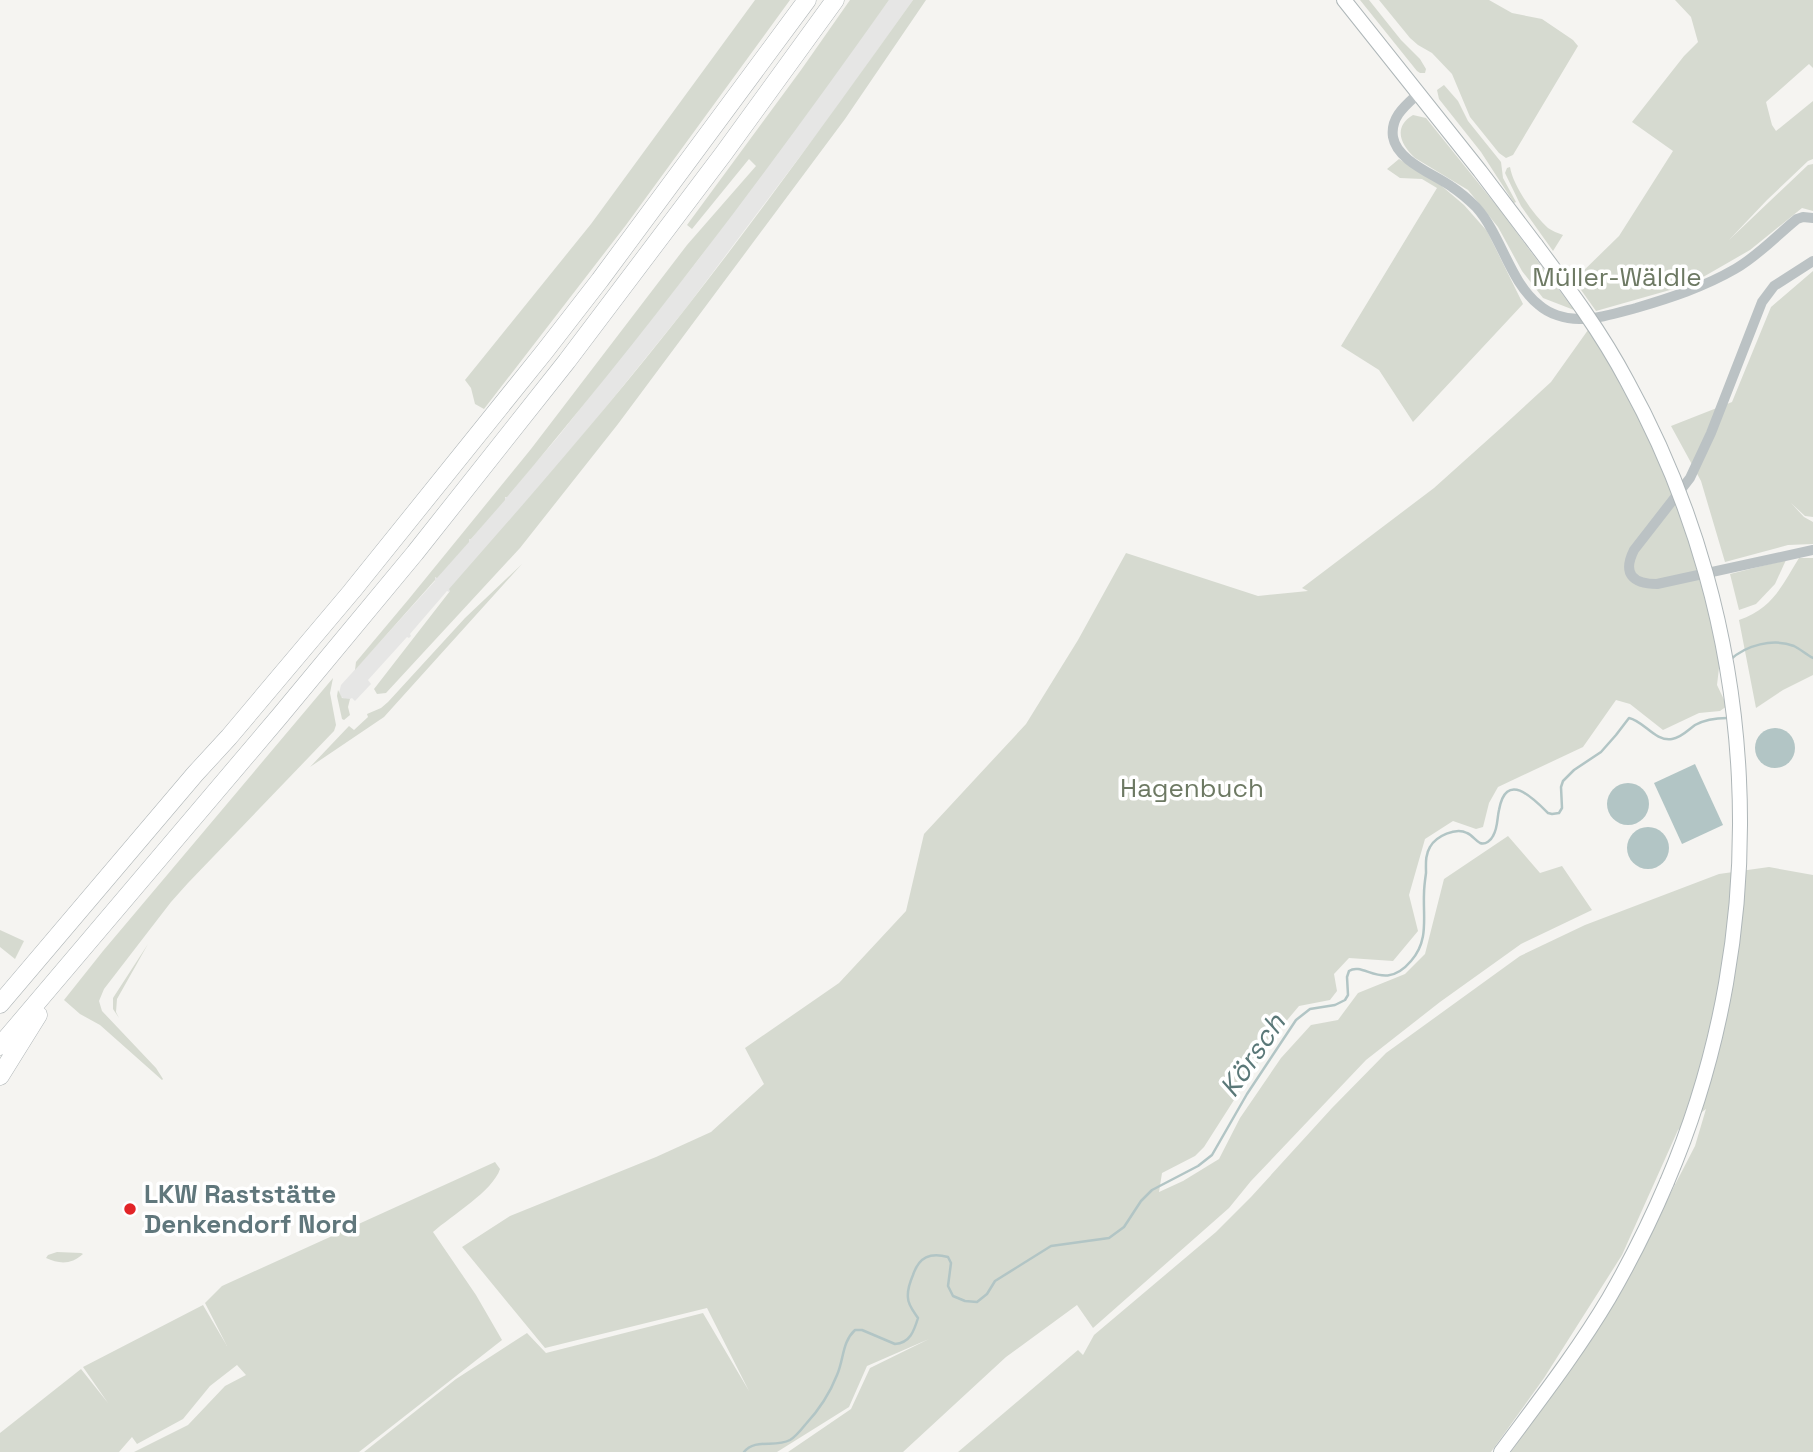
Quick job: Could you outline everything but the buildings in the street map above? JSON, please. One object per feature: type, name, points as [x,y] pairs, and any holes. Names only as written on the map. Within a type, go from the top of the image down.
[{"type":"highway","points":[[791,21],[800,0]]},
{"type":"highway","points":[[0,1004],[229,737],[421,507],[600,280],[807,0]]},
{"type":"highway","points":[[0,1046],[415,553],[583,339],[835,0]]},
{"type":"highway","points":[[0,1076],[85,946]]},
{"type":"main road","points":[[1344,0],[1567,285],[1628,382],[1659,445],[1688,516],[1709,583],[1734,712],[1740,782],[1738,891],[1724,1001],[1703,1086],[1647,1227],[1609,1297],[1571,1356],[1501,1452]]},
{"type":"street","points":[[1419,93],[1402,108],[1395,119],[1393,135],[1399,151],[1452,187],[1477,209],[1495,233],[1527,293],[1546,310],[1556,314],[1577,319],[1602,317],[1660,301],[1734,270],[1755,256],[1797,219],[1813,218]]},
{"type":"street","points":[[1813,261],[1774,286],[1762,302],[1711,433],[1690,478],[1633,550],[1628,568],[1631,576],[1638,581],[1657,584],[1813,550]]},
{"type":"shaded area","points":[[889,0],[913,0],[835,110],[686,308],[515,516],[451,590],[447,591],[411,636],[407,637],[368,680],[371,684],[355,701],[341,697],[341,685],[435,581],[557,438],[698,260]]},
{"type":"shaded area","points":[[1775,728],[1783,729],[1789,734],[1794,740],[1794,756],[1789,762],[1783,767],[1775,768],[1767,767],[1761,762],[1756,756],[1755,748],[1756,740],[1761,734],[1767,729]]},
{"type":"shaded area","points":[[1695,764],[1723,825],[1682,844],[1654,783]]},
{"type":"shaded area","points":[[1628,783],[1643,789],[1649,804],[1643,819],[1628,825],[1613,819],[1607,804],[1613,789]]},
{"type":"shaded area","points":[[1648,827],[1663,833],[1669,848],[1663,863],[1648,869],[1633,863],[1627,848],[1633,833]]},
{"type":"green space","points":[[755,0],[790,0],[626,225],[484,409],[475,404],[471,388],[465,380],[591,224]]},
{"type":"green space","points":[[850,0],[889,0],[751,190],[607,376],[469,542],[437,578],[435,577],[355,670],[356,662],[531,449],[687,245],[756,166],[749,159],[692,229],[687,225]]},
{"type":"green space","points":[[913,0],[926,0],[845,119],[618,424],[520,548],[386,693],[377,694],[374,689],[449,589],[599,415],[715,270]]},
{"type":"green space","points":[[1360,0],[1369,0],[1420,59],[1426,69],[1425,73],[1417,71]]},
{"type":"green space","points":[[1379,0],[1489,0],[1512,13],[1542,19],[1573,40],[1578,46],[1513,155],[1506,158],[1499,153],[1470,117],[1452,74],[1432,53],[1410,38]]},
{"type":"green space","points":[[1675,0],[1813,0],[1813,68],[1809,64],[1766,102],[1776,131],[1813,101],[1813,159],[1767,200],[1729,240],[1808,165],[1813,164],[1813,211],[1802,208],[1750,250],[1691,284],[1596,311],[1574,280],[1619,236],[1673,151],[1632,122],[1698,42],[1691,17]]},
{"type":"green space","points":[[1444,85],[1458,101],[1468,121],[1501,162],[1503,178],[1516,202],[1514,203],[1481,152],[1439,99],[1437,90]]},
{"type":"green space","points":[[1413,115],[1426,118],[1500,210],[1574,310],[1543,298],[1522,271],[1498,227],[1468,190],[1410,153],[1401,136],[1401,130]]},
{"type":"green space","points":[[1399,159],[1437,182],[1464,205],[1487,231],[1523,304],[1413,422],[1379,370],[1341,346],[1437,188],[1422,179],[1400,178],[1387,169]]},
{"type":"green space","points":[[1510,167],[1520,191],[1537,216],[1548,228],[1563,235],[1553,251],[1521,206],[1505,173]]},
{"type":"green space","name":"Müller-Wäldle","points":[[1813,271],[1813,517],[1805,516],[1791,503],[1804,517],[1813,522],[1813,544],[1788,545],[1725,562],[1701,481],[1671,426],[1732,402],[1771,307]]},
{"type":"green space","name":"Hagenbuch","points":[[1588,330],[1626,388],[1659,455],[1711,597],[1725,653],[1719,668],[1717,685],[1727,706],[1720,711],[1699,713],[1663,730],[1630,704],[1616,700],[1583,747],[1498,787],[1489,803],[1483,827],[1476,829],[1453,821],[1425,839],[1409,895],[1418,931],[1393,961],[1349,958],[1334,974],[1337,991],[1330,1000],[1299,1006],[1278,1031],[1204,1147],[1195,1156],[1162,1173],[1159,1192],[1219,1159],[1240,1118],[1281,1058],[1311,1025],[1338,1020],[1358,993],[1405,974],[1425,954],[1444,879],[1508,836],[1540,873],[1562,866],[1592,910],[1521,944],[1366,1060],[1251,1181],[1229,1208],[1093,1328],[1077,1305],[1006,1357],[903,1452],[788,1452],[851,1409],[870,1368],[929,1339],[867,1366],[849,1407],[777,1452],[364,1452],[456,1379],[527,1333],[546,1353],[703,1313],[749,1391],[707,1308],[545,1348],[462,1247],[510,1216],[711,1132],[764,1084],[745,1048],[839,983],[906,911],[924,834],[1026,724],[1078,640],[1126,553],[1258,596],[1308,591],[1302,588],[1434,488],[1551,382]]},
{"type":"green space","points":[[1799,558],[1813,558],[1813,675],[1756,708],[1739,620],[1768,603]]},
{"type":"green space","points":[[1786,560],[1775,584],[1756,604],[1739,610],[1730,574]]},
{"type":"green space","points":[[522,564],[384,717],[310,767],[349,726],[354,730],[368,717],[367,714],[388,702],[465,618]]},
{"type":"green space","points":[[333,678],[330,693],[336,725],[334,731],[171,902],[104,989],[99,1001],[102,1011],[156,1068],[162,1080],[100,1025],[80,1014],[64,1000]]},
{"type":"green space","points":[[338,690],[342,698],[350,699],[350,715],[344,720],[337,696]]},
{"type":"green space","points":[[1769,867],[1813,875],[1813,1452],[1511,1452],[1620,1291],[1695,1146],[1706,1109],[1678,1130],[1622,1255],[1544,1378],[1491,1452],[958,1452],[1078,1350],[1083,1355],[1094,1335],[1216,1232],[1386,1053],[1520,956],[1585,925],[1719,874]]},
{"type":"green space","points":[[0,930],[24,941],[15,959],[0,947]]},
{"type":"green space","points":[[148,944],[117,999],[116,1012],[119,1018],[113,1009],[113,998]]},
{"type":"green space","points":[[495,1162],[500,1169],[489,1186],[433,1232],[476,1295],[502,1340],[359,1452],[134,1452],[188,1425],[225,1386],[246,1375],[237,1365],[210,1386],[183,1419],[137,1444],[132,1437],[119,1452],[0,1452],[0,1433],[81,1369],[108,1403],[83,1367],[203,1305],[227,1346],[205,1303],[222,1286]]},
{"type":"green space","points":[[57,1252],[83,1254],[65,1262],[46,1258]]},
{"type":"waterway","name":"Körsch","points":[[1730,660],[1744,650],[1769,643],[1794,646],[1813,658]]},
{"type":"waterway","name":"Körsch","points":[[744,1452],[754,1445],[784,1442],[800,1431],[827,1395],[848,1340],[855,1330],[862,1330],[895,1344],[908,1339],[918,1318],[909,1303],[909,1286],[915,1269],[926,1257],[948,1257],[951,1263],[948,1286],[953,1296],[977,1302],[987,1294],[995,1281],[1051,1246],[1109,1238],[1124,1227],[1141,1201],[1152,1190],[1198,1166],[1212,1155],[1247,1094],[1296,1020],[1310,1009],[1335,1005],[1345,1000],[1348,995],[1349,971],[1355,969],[1383,976],[1392,975],[1401,970],[1417,953],[1424,929],[1427,856],[1437,839],[1462,831],[1480,843],[1488,842],[1496,830],[1502,798],[1514,789],[1528,795],[1548,813],[1559,813],[1562,808],[1563,781],[1601,752],[1629,718],[1666,739],[1678,737],[1703,721],[1727,718]]},
{"type":"place","name":"LKW Raststätte Denkendorf Nord","points":[[130,1209]]}]
